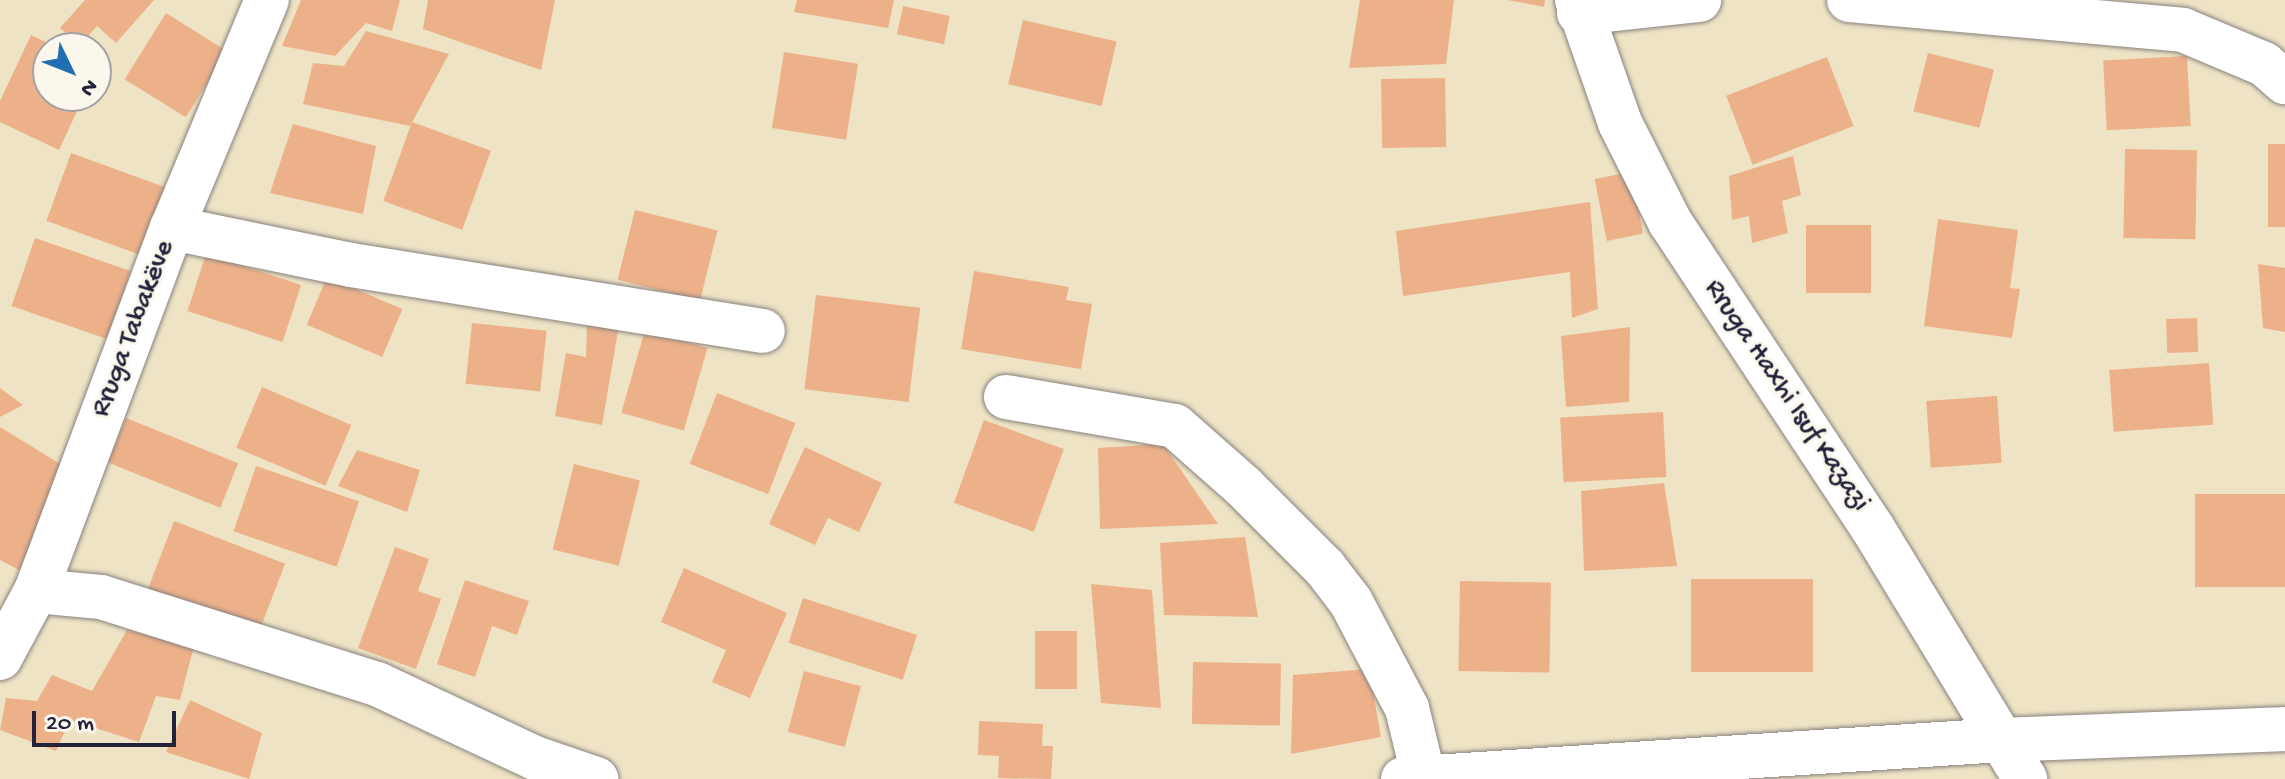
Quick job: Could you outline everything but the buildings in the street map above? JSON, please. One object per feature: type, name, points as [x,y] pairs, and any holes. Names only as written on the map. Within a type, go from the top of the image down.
[{"type":"street","name":"Rruga Tabakëve","points":[[0,658],[36,591],[172,228],[267,0]]},
{"type":"street","points":[[1578,7],[1699,0]]},
{"type":"street","points":[[1849,0],[2014,7],[2183,30],[2264,64],[2285,82]]},
{"type":"street","name":"Rruga Haxhi Isuf Kazazi","points":[[1578,7],[1620,123],[1670,222],[1872,527],[2025,779]]},
{"type":"street","points":[[172,228],[351,265],[763,331]]},
{"type":"street","points":[[1006,397],[1175,426],[1243,486],[1325,568],[1351,602],[1407,708],[1413,776],[2002,740],[2285,729]]},
{"type":"street","points":[[36,591],[101,597],[377,684],[535,758],[596,779]]}]
